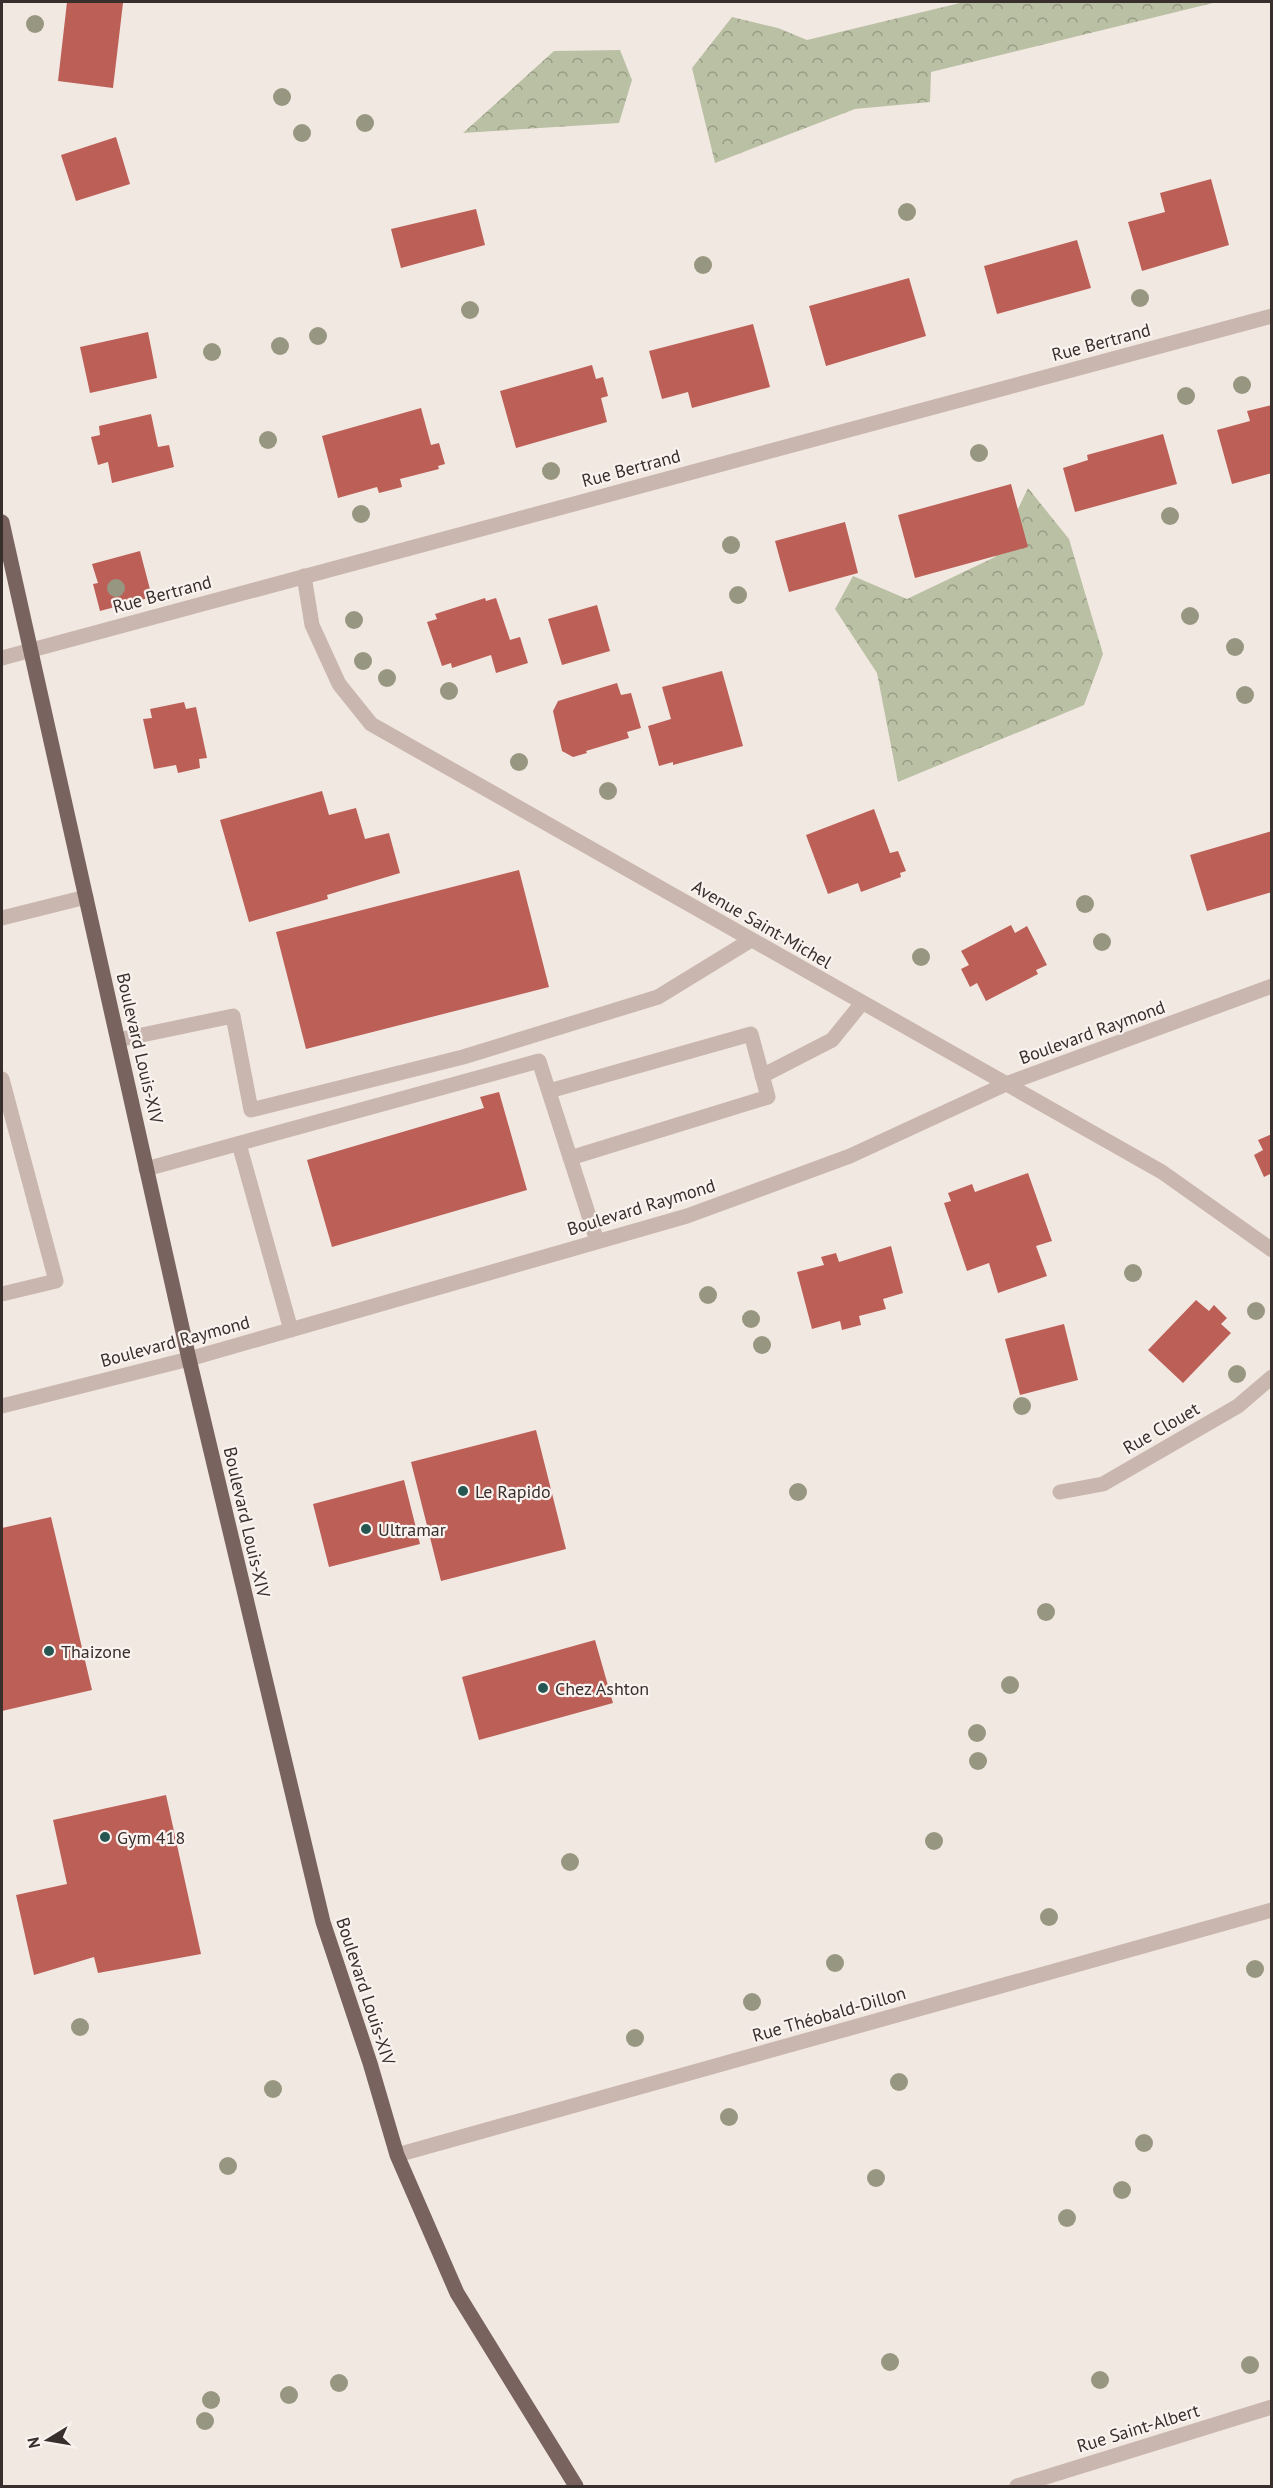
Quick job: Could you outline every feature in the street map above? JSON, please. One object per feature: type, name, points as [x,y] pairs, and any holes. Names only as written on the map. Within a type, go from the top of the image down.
[{"type":"main road","name":"Boulevard Louis-XIV","points":[[2,522],[189,1359],[323,1922],[370,2063],[397,2156],[457,2293],[576,2487]]},
{"type":"street","name":"Rue Bertrand","points":[[2,658],[1272,316]]},
{"type":"street","name":"Avenue Saint-Michel","points":[[304,576],[312,625],[334,674],[339,684],[371,724],[1162,1172],[1272,1250]]},
{"type":"street","points":[[2,918],[86,897]]},
{"type":"street","points":[[118,1040],[233,1017],[251,1110],[463,1057],[658,997],[751,940]]},
{"type":"street","name":"Boulevard Raymond","points":[[2,1406],[189,1359],[687,1216],[850,1156],[1006,1084],[1272,986]]},
{"type":"street","points":[[762,1076],[832,1040],[862,1003]]},
{"type":"street","points":[[549,1091],[751,1034],[768,1097],[570,1158]]},
{"type":"street","points":[[146,1169],[539,1061],[597,1241]]},
{"type":"street","points":[[2,1079],[56,1281],[2,1294]]},
{"type":"street","points":[[239,1143],[291,1330]]},
{"type":"street","name":"Rue Clouet","points":[[1060,1492],[1103,1484],[1238,1406],[1272,1377]]},
{"type":"street","name":"Rue Théobald-Dillon","points":[[397,2156],[1272,1910]]},
{"type":"street","name":"Rue Saint-Albert","points":[[1017,2487],[1272,2407]]},
{"type":"green space","points":[[964,2],[1217,2],[931,72],[930,102],[855,109],[715,163],[692,68],[732,17],[778,28],[807,40]]},
{"type":"green space","points":[[620,50],[632,80],[619,123],[463,133],[554,51]]},
{"type":"green space","points":[[1028,488],[1069,539],[1103,654],[1084,705],[898,782],[877,673],[835,609],[853,576],[907,599],[995,557]]},
{"type":"building","points":[[67,2],[123,3],[113,88],[58,81]]},
{"type":"building","points":[[116,137],[130,184],[76,201],[61,155]]},
{"type":"building","points":[[1211,179],[1229,245],[1142,271],[1128,222],[1165,212],[1160,193]]},
{"type":"building","points":[[476,209],[485,245],[401,268],[391,229]]},
{"type":"building","points":[[1077,240],[1091,288],[997,314],[984,266]]},
{"type":"building","points":[[909,278],[926,336],[826,366],[809,306]]},
{"type":"building","points":[[753,324],[770,387],[692,408],[688,392],[662,399],[649,351]]},
{"type":"building","points":[[148,332],[157,378],[90,393],[80,347]]},
{"type":"building","points":[[592,365],[596,379],[603,377],[608,396],[601,398],[607,422],[516,448],[500,391]]},
{"type":"building","points":[[1272,405],[1272,473],[1232,484],[1217,430],[1250,421],[1247,411]]},
{"type":"building","points":[[421,408],[431,445],[439,443],[445,464],[438,466],[439,469],[400,479],[402,487],[379,493],[377,487],[338,498],[322,436]]},
{"type":"building","points":[[151,414],[158,447],[169,445],[174,467],[112,483],[108,462],[98,465],[91,437],[100,435],[99,426]]},
{"type":"building","points":[[1163,434],[1177,484],[1075,512],[1063,468],[1088,460],[1087,455]]},
{"type":"building","points":[[1011,484],[1028,547],[915,578],[898,515]]},
{"type":"building","points":[[845,522],[858,573],[789,592],[775,541]]},
{"type":"building","points":[[140,551],[152,597],[100,611],[93,584],[98,583],[92,564]]},
{"type":"building","points":[[485,598],[486,601],[496,598],[510,640],[520,637],[528,663],[496,673],[491,655],[452,668],[451,663],[442,666],[427,622],[437,619],[435,614]]},
{"type":"building","points":[[597,605],[610,651],[562,665],[548,619]]},
{"type":"building","points":[[722,671],[743,746],[673,765],[673,762],[659,766],[648,726],[671,719],[662,687]]},
{"type":"building","points":[[617,683],[621,695],[631,693],[641,728],[627,732],[629,738],[586,751],[587,753],[573,757],[562,751],[553,711],[558,701]]},
{"type":"building","points":[[184,702],[186,709],[196,707],[207,758],[199,759],[200,768],[178,773],[176,765],[154,769],[143,719],[152,718],[150,709]]},
{"type":"building","points":[[322,791],[329,815],[356,808],[365,839],[389,833],[400,873],[327,895],[328,899],[249,922],[220,820]]},
{"type":"building","points":[[874,809],[890,853],[898,851],[906,871],[900,873],[901,877],[861,892],[858,883],[828,894],[806,835]]},
{"type":"building","points":[[1272,831],[1272,892],[1207,911],[1190,855]]},
{"type":"building","points":[[519,870],[549,987],[306,1049],[276,932]]},
{"type":"building","points":[[1011,925],[1015,933],[1027,926],[1047,965],[1036,970],[1038,974],[986,1001],[977,983],[970,987],[961,969],[969,965],[961,951]]},
{"type":"building","points":[[499,1092],[527,1190],[332,1247],[307,1160],[484,1108],[480,1097]]},
{"type":"building","points":[[1272,1134],[1272,1173],[1264,1177],[1254,1155],[1263,1150],[1258,1140]]},
{"type":"building","points":[[1028,1173],[1052,1241],[1036,1246],[1047,1276],[998,1293],[989,1263],[967,1271],[944,1203],[951,1201],[948,1193],[972,1184],[975,1192]]},
{"type":"building","points":[[891,1246],[903,1293],[883,1299],[886,1309],[859,1316],[861,1325],[842,1330],[840,1321],[812,1329],[797,1272],[824,1265],[821,1257],[836,1253],[839,1262]]},
{"type":"building","points":[[1196,1300],[1209,1311],[1214,1305],[1227,1318],[1221,1324],[1231,1333],[1183,1383],[1148,1350]]},
{"type":"building","points":[[1064,1324],[1078,1380],[1020,1395],[1005,1339]]},
{"type":"building","points":[[536,1430],[566,1549],[441,1581],[411,1462]]},
{"type":"building","points":[[404,1480],[420,1544],[329,1567],[313,1504]]},
{"type":"building","points":[[51,1517],[92,1690],[2,1711],[2,1528]]},
{"type":"building","points":[[595,1640],[613,1703],[479,1740],[462,1677]]},
{"type":"building","points":[[166,1795],[201,1954],[98,1973],[94,1957],[34,1975],[16,1895],[67,1884],[53,1820]]},
{"type":"place","name":"Le Rapido","points":[[463,1491]]},
{"type":"place","name":"Ultramar","points":[[366,1529]]},
{"type":"place","name":"Thaizone","points":[[49,1651]]},
{"type":"place","name":"Chez Ashton","points":[[543,1688]]},
{"type":"place","name":"Gym 418","points":[[105,1837]]}]
